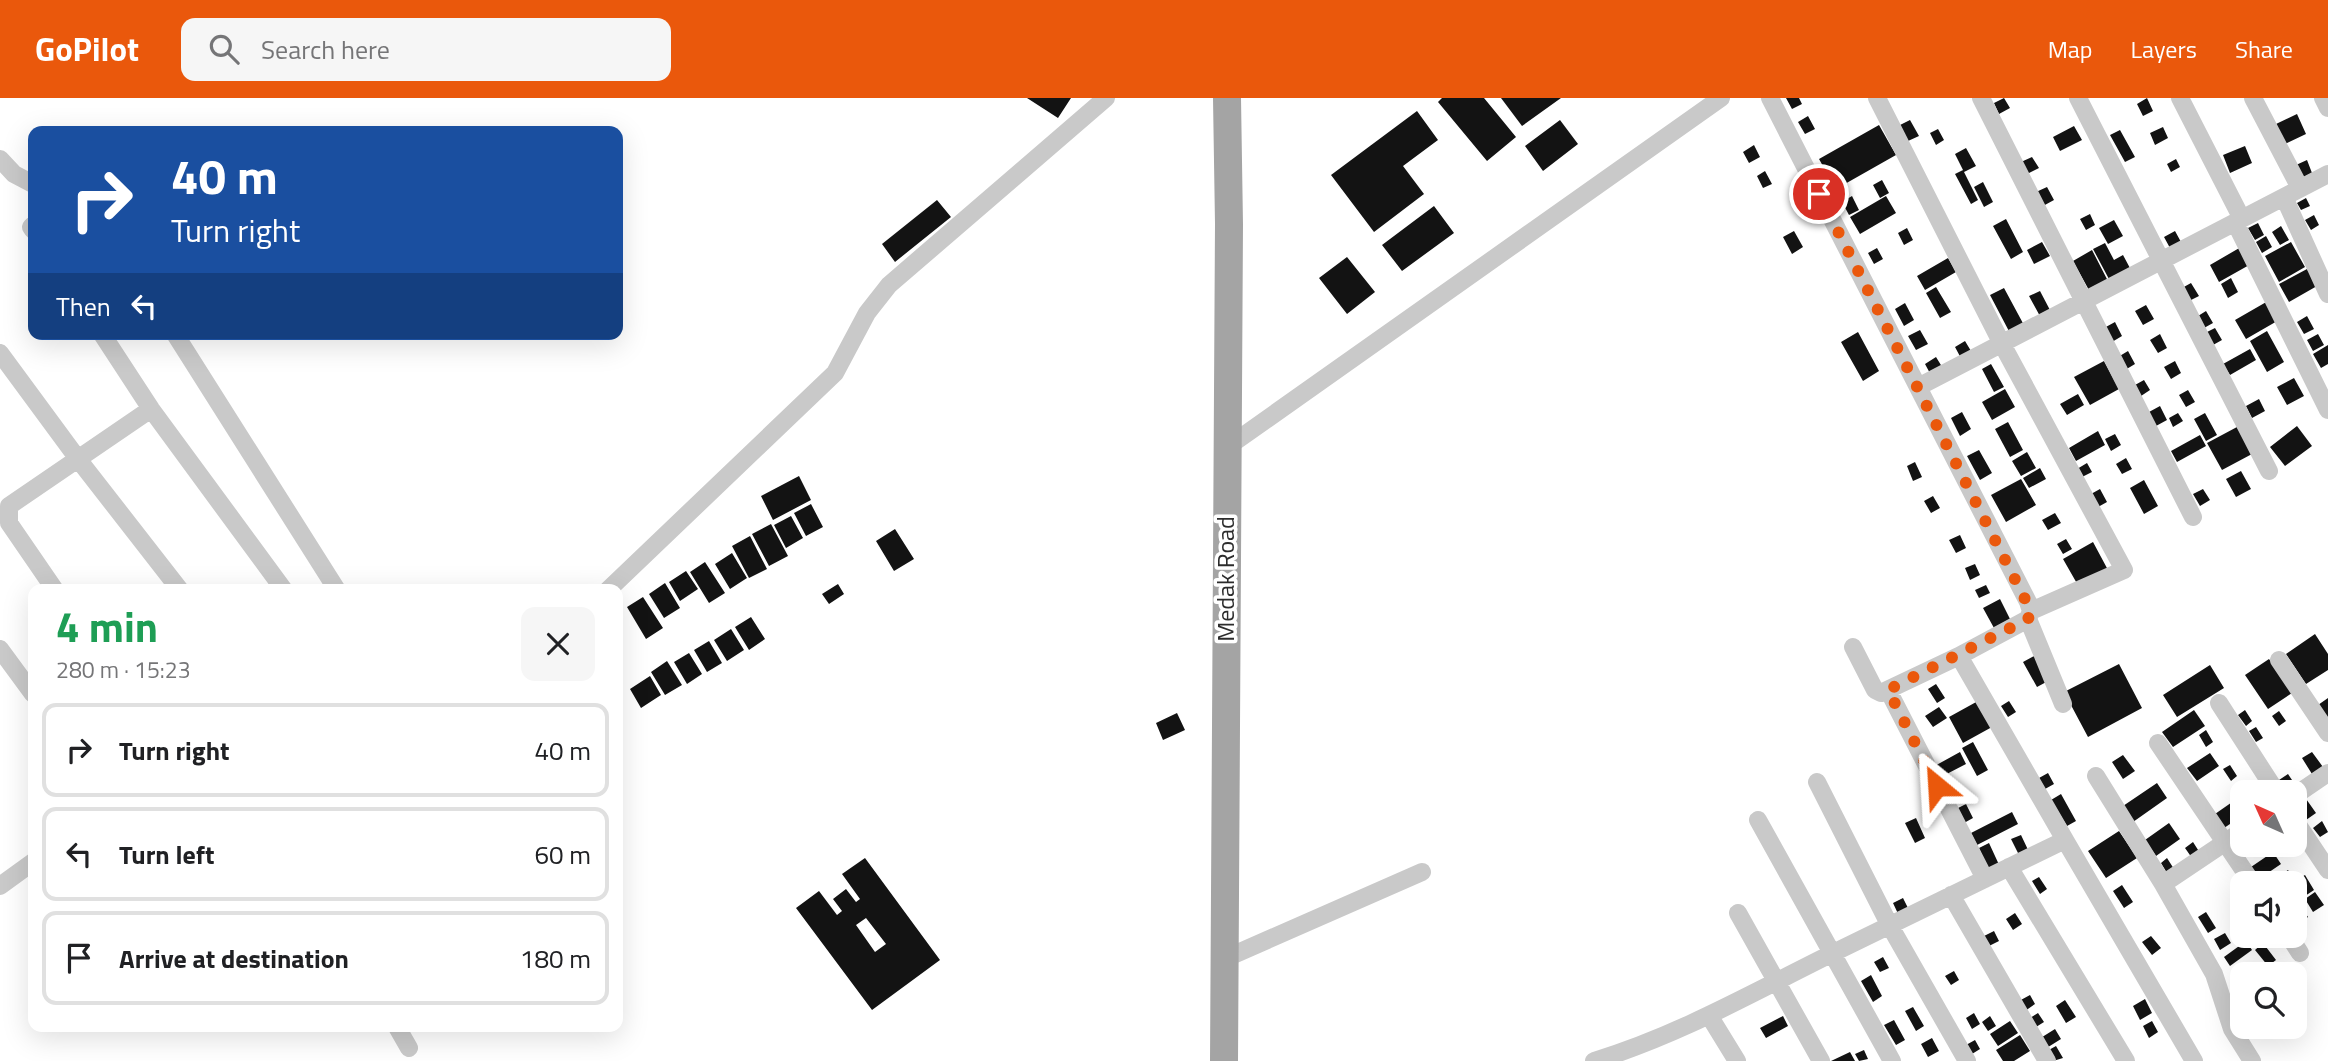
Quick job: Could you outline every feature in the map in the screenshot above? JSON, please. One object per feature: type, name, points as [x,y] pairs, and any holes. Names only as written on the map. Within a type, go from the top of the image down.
[{"type":"main road","name":"Medak Road","points":[[1223,1061],[1229,224],[1227,98]]},
{"type":"street","points":[[614,584],[835,373],[867,313],[889,285],[1106,98]]},
{"type":"street","points":[[1226,447],[1721,98]]},
{"type":"street","points":[[1770,98],[1918,387],[2030,615],[2063,704]]},
{"type":"street","points":[[1853,647],[1875,690],[1881,693],[1959,656],[2030,615],[2124,570],[2002,344],[1877,98]]},
{"type":"street","points":[[1982,98],[2193,517]]},
{"type":"street","points":[[2078,98],[2269,471]]},
{"type":"street","points":[[2180,98],[2328,410]]},
{"type":"street","points":[[2253,98],[2292,193],[2328,295]]},
{"type":"street","points":[[2323,98],[2328,108]]},
{"type":"street","points":[[0,159],[14,174],[28,181]]},
{"type":"street","points":[[1918,387],[2328,174]]},
{"type":"street","points":[[106,340],[151,409],[280,584]]},
{"type":"street","points":[[179,340],[333,584]]},
{"type":"street","points":[[0,353],[175,584]]},
{"type":"street","points":[[51,584],[9,523],[3,504],[78,459],[151,409]]},
{"type":"street","points":[[0,649],[28,687]]},
{"type":"street","points":[[1959,656],[2194,1061]]},
{"type":"street","points":[[2279,660],[2328,733]]},
{"type":"street","points":[[1888,690],[1985,879]]},
{"type":"street","points":[[2219,703],[2269,780]]},
{"type":"street","points":[[2158,743],[2244,871]]},
{"type":"street","points":[[2307,787],[2328,773]]},
{"type":"street","points":[[2096,776],[2214,974],[2232,1029],[2252,1061]]},
{"type":"street","points":[[1817,782],[1890,926],[1967,1061]]},
{"type":"street","points":[[1758,820],[1892,1061]]},
{"type":"street","points":[[2307,838],[2328,870]]},
{"type":"street","points":[[1594,1061],[1644,1054],[1778,981],[2066,839]]},
{"type":"street","points":[[2162,884],[2230,839]]},
{"type":"street","points":[[0,886],[28,866]]},
{"type":"street","points":[[2009,867],[2126,1061]]},
{"type":"street","points":[[1224,959],[1422,872]]},
{"type":"street","points":[[1951,895],[2047,1061]]},
{"type":"street","points":[[1738,913],[1821,1061]]},
{"type":"street","points":[[2297,948],[2300,953]]},
{"type":"street","points":[[1710,1017],[1737,1061]]},
{"type":"street","points":[[400,1032],[410,1048]]},
{"type":"building","points":[[1027,98],[1071,98],[1058,118]]},
{"type":"building","points":[[1442,98],[1484,98],[1516,137],[1487,161],[1438,102]]},
{"type":"building","points":[[1501,98],[1561,98],[1522,126]]},
{"type":"building","points":[[1786,98],[1799,98],[1802,104],[1792,109]]},
{"type":"building","points":[[2004,98],[2010,108],[1999,114],[1994,103]]},
{"type":"building","points":[[2147,98],[2153,111],[2143,116],[2137,104]]},
{"type":"building","points":[[1417,111],[1438,140],[1403,166],[1424,194],[1374,232],[1331,175]]},
{"type":"building","points":[[2297,114],[2306,134],[2285,144],[2276,124]]},
{"type":"building","points":[[1808,116],[1815,129],[1805,134],[1798,122]]},
{"type":"building","points":[[1560,120],[1578,144],[1543,171],[1525,146]]},
{"type":"building","points":[[1910,120],[1919,136],[1908,141],[1900,125]]},
{"type":"building","points":[[1879,125],[1896,155],[1836,189],[1819,159]]},
{"type":"building","points":[[2074,126],[2082,140],[2060,151],[2053,137]]},
{"type":"building","points":[[2163,127],[2168,138],[2155,145],[2150,133]]},
{"type":"building","points":[[1938,129],[1944,140],[1936,145],[1930,133]]},
{"type":"building","points":[[2120,130],[2135,157],[2125,162],[2110,135]]},
{"type":"building","points":[[1754,145],[1760,157],[1749,163],[1743,152]]},
{"type":"building","points":[[2245,146],[2252,163],[2230,173],[2223,155]]},
{"type":"building","points":[[1966,148],[1976,166],[1964,172],[1955,154]]},
{"type":"building","points":[[2032,157],[2039,168],[2027,174],[2021,162]]},
{"type":"building","points":[[2176,159],[2180,167],[2171,172],[2167,164]]},
{"type":"building","points":[[2307,160],[2312,173],[2302,178],[2296,165]]},
{"type":"building","points":[[1963,170],[1978,200],[1971,204],[1955,174]]},
{"type":"building","points":[[1765,171],[1772,184],[1763,188],[1757,176]]},
{"type":"building","points":[[1882,180],[1889,193],[1880,198],[1873,185]]},
{"type":"building","points":[[1983,182],[1993,202],[1984,207],[1974,187]]},
{"type":"building","points":[[2047,187],[2054,200],[2043,206],[2036,192]]},
{"type":"building","points":[[1852,196],[1859,210],[1849,215],[1842,202]]},
{"type":"building","points":[[1886,196],[1896,213],[1860,234],[1850,217]]},
{"type":"building","points":[[2306,198],[2310,206],[2301,210],[2297,203]]},
{"type":"building","points":[[937,200],[951,217],[895,262],[882,244]]},
{"type":"building","points":[[1434,206],[1454,233],[1402,271],[1382,245]]},
{"type":"building","points":[[2090,214],[2095,225],[2086,230],[2080,219]]},
{"type":"building","points":[[2314,215],[2319,225],[2311,230],[2305,220]]},
{"type":"building","points":[[2006,219],[2023,252],[2011,259],[1993,226]]},
{"type":"building","points":[[2114,220],[2123,236],[2108,244],[2099,228]]},
{"type":"building","points":[[2258,223],[2264,235],[2255,240],[2248,228]]},
{"type":"building","points":[[2281,226],[2289,240],[2280,245],[2272,232]]},
{"type":"building","points":[[1907,228],[1913,240],[1904,245],[1898,233]]},
{"type":"building","points":[[1794,231],[1803,247],[1792,254],[1783,237]]},
{"type":"building","points":[[2175,231],[2181,242],[2170,248],[2164,237]]},
{"type":"building","points":[[2266,236],[2272,247],[2262,253],[2256,242]]},
{"type":"building","points":[[2042,242],[2050,256],[2034,264],[2027,250]]},
{"type":"building","points":[[2291,242],[2305,267],[2279,282],[2265,256]]},
{"type":"building","points":[[2105,243],[2114,260],[2123,255],[2131,270],[2110,281],[2093,249]]},
{"type":"building","points":[[2241,247],[2251,264],[2219,282],[2210,265]]},
{"type":"building","points":[[1877,248],[1883,259],[1874,264],[1868,253]]},
{"type":"building","points":[[2092,250],[2109,283],[2090,292],[2073,261]]},
{"type":"building","points":[[1347,257],[1375,292],[1347,314],[1319,278]]},
{"type":"building","points":[[1948,258],[1956,272],[1925,290],[1917,276]]},
{"type":"building","points":[[2307,269],[2317,286],[2289,302],[2279,284]]},
{"type":"building","points":[[2231,278],[2238,292],[2228,298],[2221,284]]},
{"type":"building","points":[[2191,283],[2199,296],[2189,301],[2182,288]]},
{"type":"building","points":[[1936,287],[1951,312],[1940,318],[1926,293]]},
{"type":"building","points":[[2004,288],[2025,327],[2011,335],[1990,295]]},
{"type":"building","points":[[2040,291],[2051,312],[2041,318],[2029,296]]},
{"type":"building","points":[[2268,301],[2279,320],[2246,339],[2235,320]]},
{"type":"building","points":[[1905,303],[1914,320],[1904,326],[1895,309]]},
{"type":"building","points":[[2146,305],[2154,319],[2143,325],[2135,311]]},
{"type":"building","points":[[2206,311],[2213,323],[2204,328],[2198,316]]},
{"type":"building","points":[[2307,316],[2314,329],[2304,334],[2297,322]]},
{"type":"building","points":[[2115,322],[2122,336],[2112,342],[2104,328]]},
{"type":"building","points":[[2215,328],[2222,340],[2213,345],[2207,332]]},
{"type":"building","points":[[1920,330],[1928,344],[1916,350],[1908,336]]},
{"type":"building","points":[[2267,331],[2284,362],[2267,372],[2250,341]]},
{"type":"building","points":[[1858,332],[1879,371],[1863,381],[1841,342]]},
{"type":"building","points":[[2160,334],[2167,348],[2158,353],[2150,340]]},
{"type":"building","points":[[2318,334],[2324,345],[2313,351],[2307,340]]},
{"type":"building","points":[[1965,341],[1974,356],[1963,362],[1955,347]]},
{"type":"building","points":[[2328,345],[2328,364],[2321,368],[2313,354]]},
{"type":"building","points":[[2250,349],[2256,360],[2230,375],[2223,364]]},
{"type":"building","points":[[2128,351],[2135,364],[2125,370],[2118,357]]},
{"type":"building","points":[[1936,357],[1944,370],[1932,377],[1925,364]]},
{"type":"building","points":[[2104,361],[2119,389],[2090,405],[2074,377]]},
{"type":"building","points":[[2175,361],[2181,373],[2171,379],[2164,367]]},
{"type":"building","points":[[1991,364],[2004,387],[1994,392],[1982,369]]},
{"type":"building","points":[[2294,378],[2304,396],[2287,405],[2277,387]]},
{"type":"building","points":[[2144,380],[2150,390],[2141,396],[2135,385]]},
{"type":"building","points":[[2005,389],[2015,407],[1992,420],[1982,402]]},
{"type":"building","points":[[2188,390],[2195,402],[2186,407],[2179,395]]},
{"type":"building","points":[[2078,394],[2084,405],[2067,415],[2060,404]]},
{"type":"building","points":[[2259,399],[2265,411],[2252,418],[2246,406]]},
{"type":"building","points":[[2160,406],[2167,420],[2156,426],[2149,412]]},
{"type":"building","points":[[1962,412],[1971,429],[1960,436],[1951,418]]},
{"type":"building","points":[[2178,413],[2183,421],[2173,427],[2169,418]]},
{"type":"building","points":[[2205,413],[2217,435],[2206,441],[2194,419]]},
{"type":"building","points":[[2008,422],[2023,450],[2010,457],[1995,429]]},
{"type":"building","points":[[2297,426],[2312,446],[2285,466],[2270,447]]},
{"type":"building","points":[[2237,427],[2252,454],[2222,470],[2207,443]]},
{"type":"building","points":[[2098,431],[2105,445],[2076,461],[2069,448]]},
{"type":"building","points":[[2115,434],[2121,445],[2111,451],[2105,439]]},
{"type":"building","points":[[2200,435],[2206,446],[2177,462],[2171,451]]},
{"type":"building","points":[[1979,450],[1992,473],[1980,480],[1967,456]]},
{"type":"building","points":[[2027,452],[2036,468],[2021,476],[2012,461]]},
{"type":"building","points":[[2126,458],[2132,469],[2122,474],[2116,464]]},
{"type":"building","points":[[1915,462],[1922,477],[1913,481],[1907,466]]},
{"type":"building","points":[[2087,463],[2092,472],[2082,477],[2077,469]]},
{"type":"building","points":[[2040,468],[2046,479],[2029,488],[2023,478]]},
{"type":"building","points":[[2241,471],[2251,489],[2236,497],[2226,479]]},
{"type":"building","points":[[799,476],[811,500],[773,520],[761,496]]},
{"type":"building","points":[[2021,479],[2036,505],[2006,522],[1991,495]]},
{"type":"building","points":[[2144,480],[2158,506],[2144,514],[2130,488]]},
{"type":"building","points":[[2100,489],[2107,502],[2098,507],[2091,494]]},
{"type":"building","points":[[2203,489],[2210,500],[2200,506],[2193,494]]},
{"type":"building","points":[[1933,496],[1940,508],[1931,513],[1924,501]]},
{"type":"building","points":[[811,504],[823,527],[806,536],[794,513]]},
{"type":"building","points":[[2055,513],[2061,523],[2048,530],[2042,520]]},
{"type":"building","points":[[791,516],[803,538],[786,548],[774,525]]},
{"type":"building","points":[[771,524],[788,556],[769,566],[752,534]]},
{"type":"building","points":[[895,529],[914,559],[894,571],[876,541]]},
{"type":"building","points":[[1960,535],[1966,548],[1956,553],[1949,540]]},
{"type":"building","points":[[750,536],[767,569],[749,578],[732,546]]},
{"type":"building","points":[[2066,539],[2072,549],[2063,554],[2057,544]]},
{"type":"building","points":[[2093,542],[2108,570],[2079,587],[2063,559]]},
{"type":"building","points":[[732,553],[747,578],[730,589],[715,564]]},
{"type":"building","points":[[705,562],[725,593],[709,603],[690,572]]},
{"type":"building","points":[[1975,564],[1980,575],[1970,580],[1965,568]]},
{"type":"building","points":[[686,571],[698,589],[680,601],[669,582]]},
{"type":"building","points":[[665,583],[680,608],[664,618],[649,594]]},
{"type":"building","points":[[838,584],[844,594],[829,604],[822,594]]},
{"type":"building","points":[[1986,585],[1990,593],[1979,598],[1975,590]]},
{"type":"building","points":[[643,597],[663,628],[646,639],[627,607]]},
{"type":"building","points":[[2000,599],[2010,619],[1994,628],[1983,608]]},
{"type":"building","points":[[751,617],[765,639],[749,650],[735,627]]},
{"type":"building","points":[[731,629],[744,650],[727,661],[714,640]]},
{"type":"building","points":[[2315,634],[2328,654],[2328,670],[2306,684],[2286,654]]},
{"type":"building","points":[[709,641],[722,663],[707,672],[694,650]]},
{"type":"building","points":[[689,653],[702,674],[687,684],[674,662]]},
{"type":"building","points":[[2036,655],[2050,680],[2037,687],[2023,662]]},
{"type":"building","points":[[2269,659],[2292,693],[2268,709],[2245,675]]},
{"type":"building","points":[[667,661],[682,685],[665,695],[651,672]]},
{"type":"building","points":[[2119,664],[2142,708],[2088,737],[2064,692]]},
{"type":"building","points":[[2210,665],[2224,688],[2177,717],[2163,695]]},
{"type":"building","points":[[650,676],[661,695],[641,708],[630,689]]},
{"type":"building","points":[[1936,684],[1945,698],[1937,703],[1928,689]]},
{"type":"building","points":[[2328,698],[2328,719],[2318,705]]},
{"type":"building","points":[[1978,701],[1992,727],[1963,743],[1949,717]]},
{"type":"building","points":[[2009,701],[2016,712],[2008,717],[2001,706]]},
{"type":"building","points":[[1939,707],[1947,718],[1933,727],[1925,716]]},
{"type":"building","points":[[2194,710],[2205,726],[2173,747],[2162,732]]},
{"type":"building","points":[[2245,710],[2252,721],[2246,726],[2238,715]]},
{"type":"building","points":[[2279,711],[2286,721],[2279,726],[2272,716]]},
{"type":"building","points":[[1177,713],[1185,730],[1163,740],[1156,723]]},
{"type":"building","points":[[2256,727],[2263,738],[2256,742],[2249,731]]},
{"type":"building","points":[[2206,730],[2213,742],[2206,747],[2199,735]]},
{"type":"building","points":[[1973,742],[1988,770],[1977,776],[1962,748]]},
{"type":"building","points":[[1960,752],[1966,764],[1937,779],[1931,768]]},
{"type":"building","points":[[2312,752],[2323,767],[2312,774],[2302,758]]},
{"type":"building","points":[[2210,753],[2219,766],[2197,781],[2187,768]]},
{"type":"building","points":[[2123,755],[2135,771],[2123,779],[2112,762]]},
{"type":"building","points":[[2230,765],[2237,776],[2230,780],[2223,769]]},
{"type":"building","points":[[2048,773],[2054,784],[2045,789],[2039,778]]},
{"type":"building","points":[[2288,774],[2292,780],[2279,780]]},
{"type":"building","points":[[2157,783],[2167,798],[2133,822],[2123,806]]},
{"type":"building","points":[[2061,794],[2076,821],[2067,826],[2051,800]]},
{"type":"building","points":[[2307,800],[2316,813],[2307,819]]},
{"type":"building","points":[[1966,804],[1973,818],[1964,823],[1956,809]]},
{"type":"building","points":[[2230,804],[2230,824],[2224,828],[2215,814]]},
{"type":"building","points":[[2012,812],[2018,824],[1977,845],[1971,833]]},
{"type":"building","points":[[1916,818],[1925,838],[1915,843],[1905,823]]},
{"type":"building","points":[[2322,821],[2328,832],[2320,837],[2313,828]]},
{"type":"building","points":[[2169,823],[2180,839],[2156,856],[2145,840]]},
{"type":"building","points":[[2119,831],[2137,858],[2106,878],[2088,851]]},
{"type":"building","points":[[2021,835],[2030,854],[2021,859],[2011,839]]},
{"type":"building","points":[[2193,842],[2200,853],[2192,858],[2185,848]]},
{"type":"building","points":[[1989,843],[2001,869],[1990,874],[1979,848]]},
{"type":"building","points":[[865,858],[940,960],[872,1010],[796,908],[819,891],[837,915],[842,911],[833,899],[846,889],[856,902],[860,899],[842,874]],"holes":[[[866,918],[886,944],[875,952],[856,925]]]},
{"type":"building","points":[[2167,858],[2174,869],[2167,873],[2161,863]]},
{"type":"building","points":[[2264,858],[2277,858],[2281,864],[2271,871],[2254,871],[2251,867]]},
{"type":"building","points":[[2039,877],[2047,889],[2040,894],[2032,881]]},
{"type":"building","points":[[2307,878],[2314,890],[2307,895]]},
{"type":"building","points":[[2122,885],[2133,902],[2124,908],[2113,891]]},
{"type":"building","points":[[2315,892],[2324,905],[2313,912],[2307,898]]},
{"type":"building","points":[[1903,898],[1910,912],[1900,918],[1893,903]]},
{"type":"building","points":[[2206,912],[2216,928],[2208,933],[2198,917]]},
{"type":"building","points":[[2015,913],[2022,924],[2013,930],[2006,919]]},
{"type":"building","points":[[1994,931],[1999,941],[1987,947],[1982,937]]},
{"type":"building","points":[[2225,933],[2230,944],[2220,950],[2214,939]]},
{"type":"building","points":[[2151,936],[2161,948],[2152,955],[2142,942]]},
{"type":"building","points":[[2236,948],[2252,950],[2236,962],[2230,962],[2230,966],[2224,957]]},
{"type":"building","points":[[2267,948],[2276,960],[2265,962],[2255,950]]},
{"type":"building","points":[[1883,957],[1889,968],[1880,972],[1874,962]]},
{"type":"building","points":[[1954,971],[1959,980],[1951,985],[1945,976]]},
{"type":"building","points":[[1871,975],[1882,996],[1873,1002],[1861,981]]},
{"type":"building","points":[[2030,995],[2035,1004],[2025,1011],[2019,1001]]},
{"type":"building","points":[[2145,999],[2152,1013],[2140,1020],[2133,1006]]},
{"type":"building","points":[[2065,1000],[2076,1017],[2066,1023],[2056,1006]]},
{"type":"building","points":[[1913,1007],[1924,1026],[1916,1031],[1905,1011]]},
{"type":"building","points":[[1974,1013],[1980,1024],[1972,1029],[1966,1018]]},
{"type":"building","points":[[2038,1013],[2044,1022],[2036,1027],[2030,1018]]},
{"type":"building","points":[[1783,1016],[1788,1026],[1766,1038],[1760,1028]]},
{"type":"building","points":[[1990,1016],[1996,1026],[1988,1031],[1982,1022]]},
{"type":"building","points":[[1894,1020],[1905,1040],[1896,1045],[1884,1025]]},
{"type":"building","points":[[2010,1021],[2018,1033],[1998,1046],[1990,1034]]},
{"type":"building","points":[[2152,1021],[2158,1032],[2149,1038],[2143,1026]]},
{"type":"building","points":[[2055,1029],[2061,1039],[2045,1049],[2039,1039]]},
{"type":"building","points":[[2020,1035],[2030,1051],[2014,1061],[2003,1061],[1996,1050]]},
{"type":"building","points":[[1932,1038],[1939,1051],[1928,1057],[1921,1044]]},
{"type":"building","points":[[1975,1040],[1980,1049],[1972,1054],[1966,1045]]},
{"type":"building","points":[[2056,1046],[2063,1058],[2053,1061],[2047,1051]]},
{"type":"building","points":[[1864,1050],[1868,1059],[1859,1061],[1855,1054]]},
{"type":"building","points":[[1850,1052],[1855,1061],[1831,1061]]},
{"type":"route","points":[[1819,194],[2031,611],[2028,619],[1888,690],[1937,786]]}]
